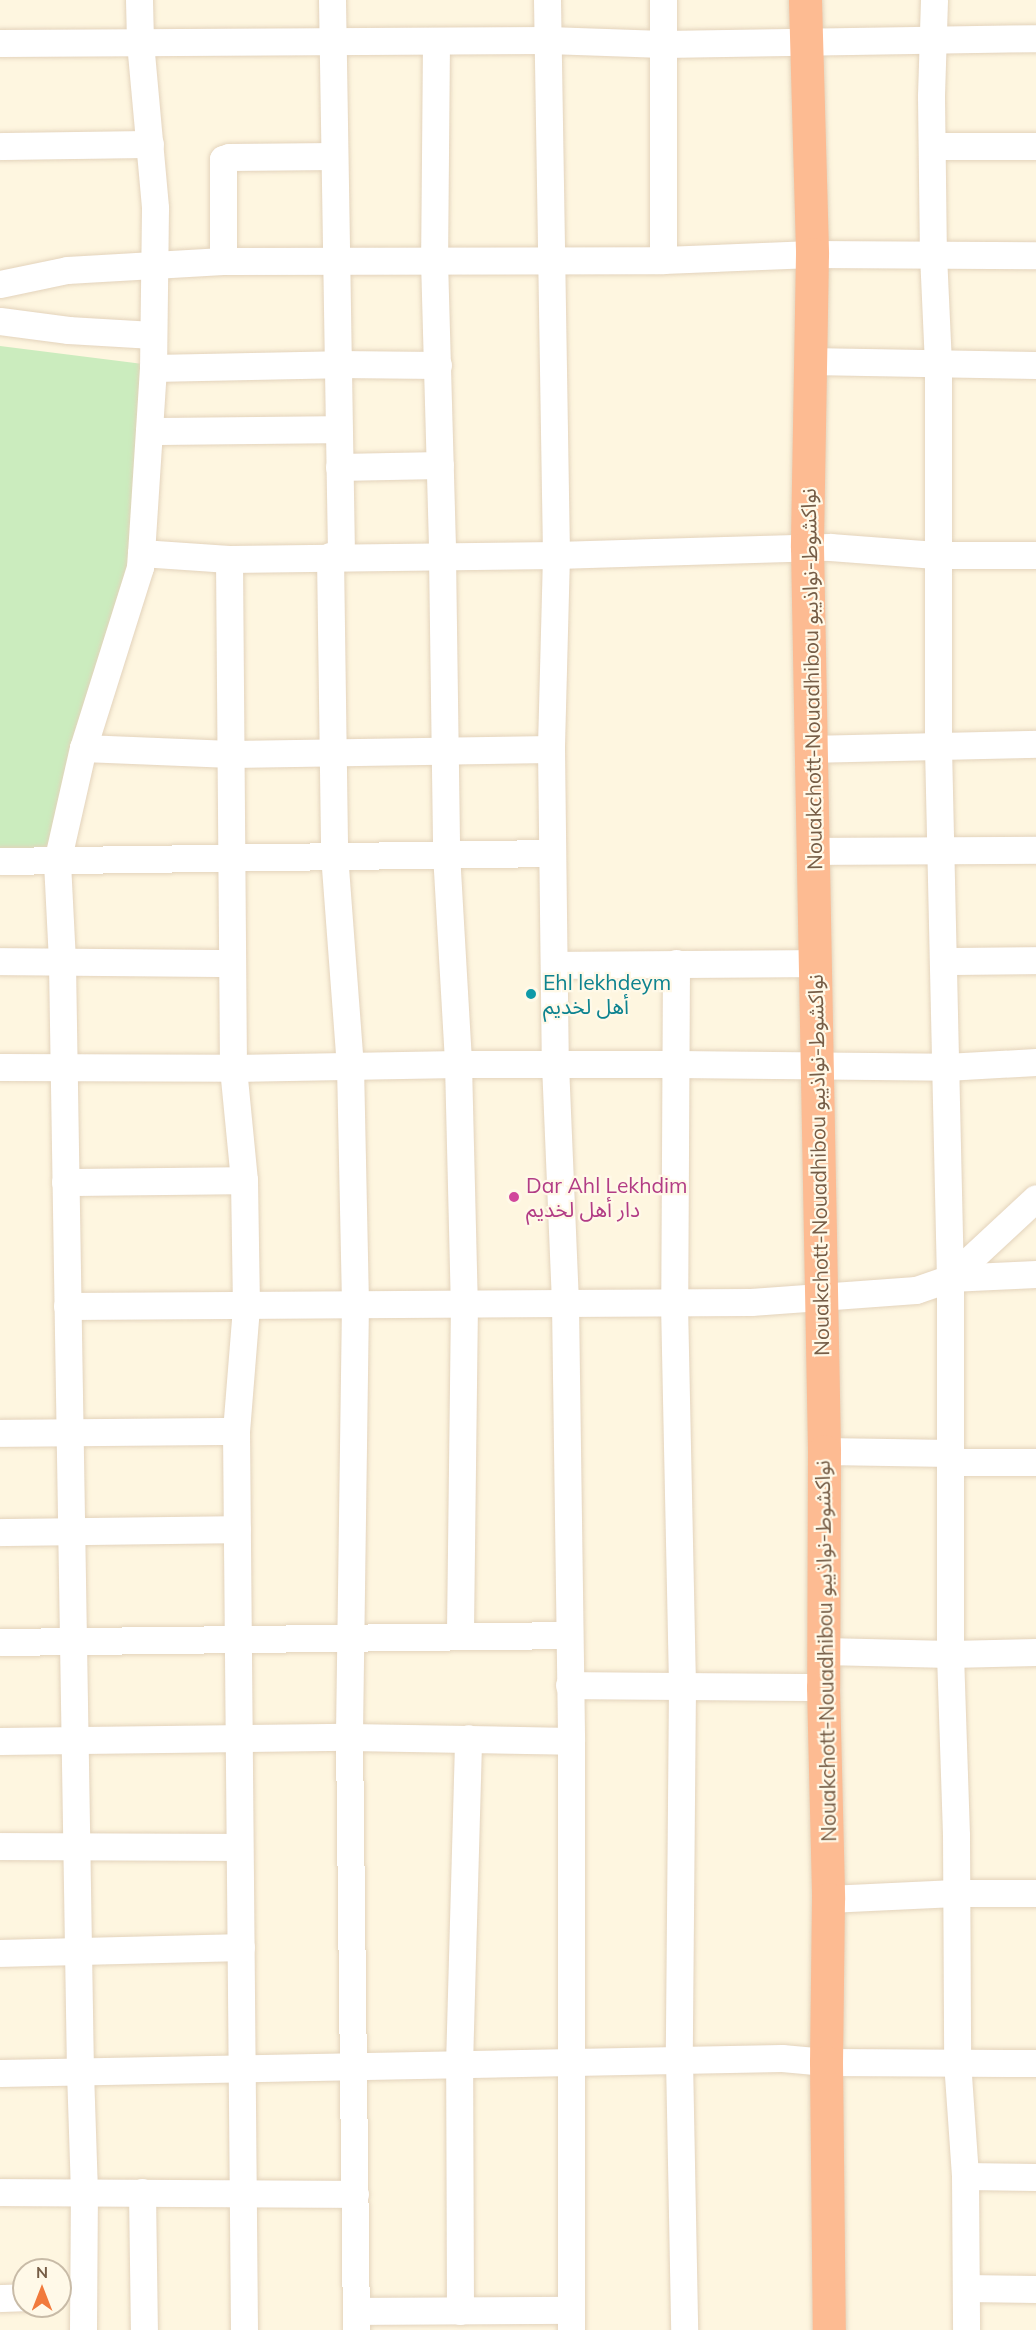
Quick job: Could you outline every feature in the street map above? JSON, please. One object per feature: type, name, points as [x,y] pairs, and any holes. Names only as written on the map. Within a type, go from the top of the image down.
[{"type":"highway","name":"Nouakchott-Nouadhibou نواكشوط-نواذيبو","points":[[805,0],[812,254],[808,361],[807,547],[824,1450],[823,1687],[828,1899],[826,2062],[829,2330]]},
{"type":"street","points":[[72,2289],[84,2192],[80,2072],[62,961],[57,862],[83,748],[140,567],[153,368],[155,207],[140,42],[139,0]]},
{"type":"street","points":[[332,0],[339,467],[332,750],[334,854],[350,1065],[355,1303],[349,1737],[356,2320],[460,2311],[571,2320],[572,1741],[569,1685],[565,1304],[555,1064],[551,749],[556,555],[547,0]]},
{"type":"street","points":[[663,0],[663,260]]},
{"type":"street","points":[[934,0],[932,146],[933,254],[938,363],[936,555],[938,747],[950,1278],[950,1654],[956,1835],[957,2061],[965,2176],[966,2330]]},
{"type":"street","points":[[0,43],[548,40],[663,44],[1036,38]]},
{"type":"street","points":[[436,41],[434,260],[442,555],[446,853],[458,1064],[464,1303],[460,1635]]},
{"type":"street","points":[[0,146],[150,144]]},
{"type":"street","points":[[932,146],[1036,146]]},
{"type":"street","points":[[223,261],[223,159],[229,157],[334,156]]},
{"type":"street","points":[[0,284],[67,270],[223,261],[663,260],[812,254],[1036,255]]},
{"type":"street","points":[[0,321],[68,330],[153,336]]},
{"type":"street","points":[[808,361],[1036,365]]},
{"type":"street","points":[[153,368],[337,364],[438,365]]},
{"type":"street","points":[[149,431],[338,429]]},
{"type":"street","points":[[339,467],[440,465]]},
{"type":"street","points":[[141,553],[229,559],[556,555],[807,547],[936,555],[1036,555]]},
{"type":"street","points":[[229,559],[233,1068],[244,1180],[246,1307],[236,1431],[244,2330]]},
{"type":"street","points":[[810,749],[1036,744]]},
{"type":"street","points":[[83,748],[231,754],[332,750],[551,749]]},
{"type":"street","points":[[814,851],[1036,850]]},
{"type":"street","points":[[0,861],[57,862],[334,854],[552,852]]},
{"type":"street","points":[[943,961],[1036,960]]},
{"type":"street","points":[[0,961],[232,963]]},
{"type":"street","points":[[676,963],[674,1303],[682,1686],[679,2059],[684,2330]]},
{"type":"street","points":[[554,965],[814,963]]},
{"type":"street","points":[[0,1067],[233,1068],[458,1064],[676,1064],[818,1068],[946,1067],[1036,1062]]},
{"type":"street","points":[[65,1182],[244,1180]]},
{"type":"street","points":[[950,1278],[1036,1198]]},
{"type":"street","points":[[67,1306],[246,1307],[355,1303],[565,1304],[820,1299],[916,1290],[950,1278],[1036,1274]]},
{"type":"street","points":[[0,1433],[236,1431]]},
{"type":"street","points":[[824,1450],[1036,1462]]},
{"type":"street","points":[[0,1532],[237,1529]]},
{"type":"street","points":[[0,1642],[569,1635]]},
{"type":"street","points":[[824,1651],[950,1654],[1036,1652]]},
{"type":"street","points":[[569,1685],[823,1687]]},
{"type":"street","points":[[0,1741],[349,1737],[572,1741]]},
{"type":"street","points":[[460,2311],[459,2065],[468,1738]]},
{"type":"street","points":[[0,1846],[239,1847]]},
{"type":"street","points":[[828,1899],[955,1893],[1036,1893]]},
{"type":"street","points":[[0,1953],[78,1953],[241,1947]]},
{"type":"street","points":[[0,2073],[572,2064],[679,2059],[782,2058],[826,2062],[1036,2062]]},
{"type":"street","points":[[965,2176],[1036,2177]]},
{"type":"street","points":[[0,2192],[355,2194]]},
{"type":"street","points":[[142,2192],[144,2330]]},
{"type":"street","points":[[966,2288],[1036,2289]]},
{"type":"street","points":[[72,2300],[84,2330]]},
{"type":"green space","points":[[0,346],[143,364],[136,569],[46,857],[0,852]]},
{"type":"place","name":"Ehl lekhdeym أهل لخديم","points":[[531,994]]},
{"type":"place","name":"Dar Ahl Lekhdim دار أهل لخديم","points":[[514,1197]]}]
